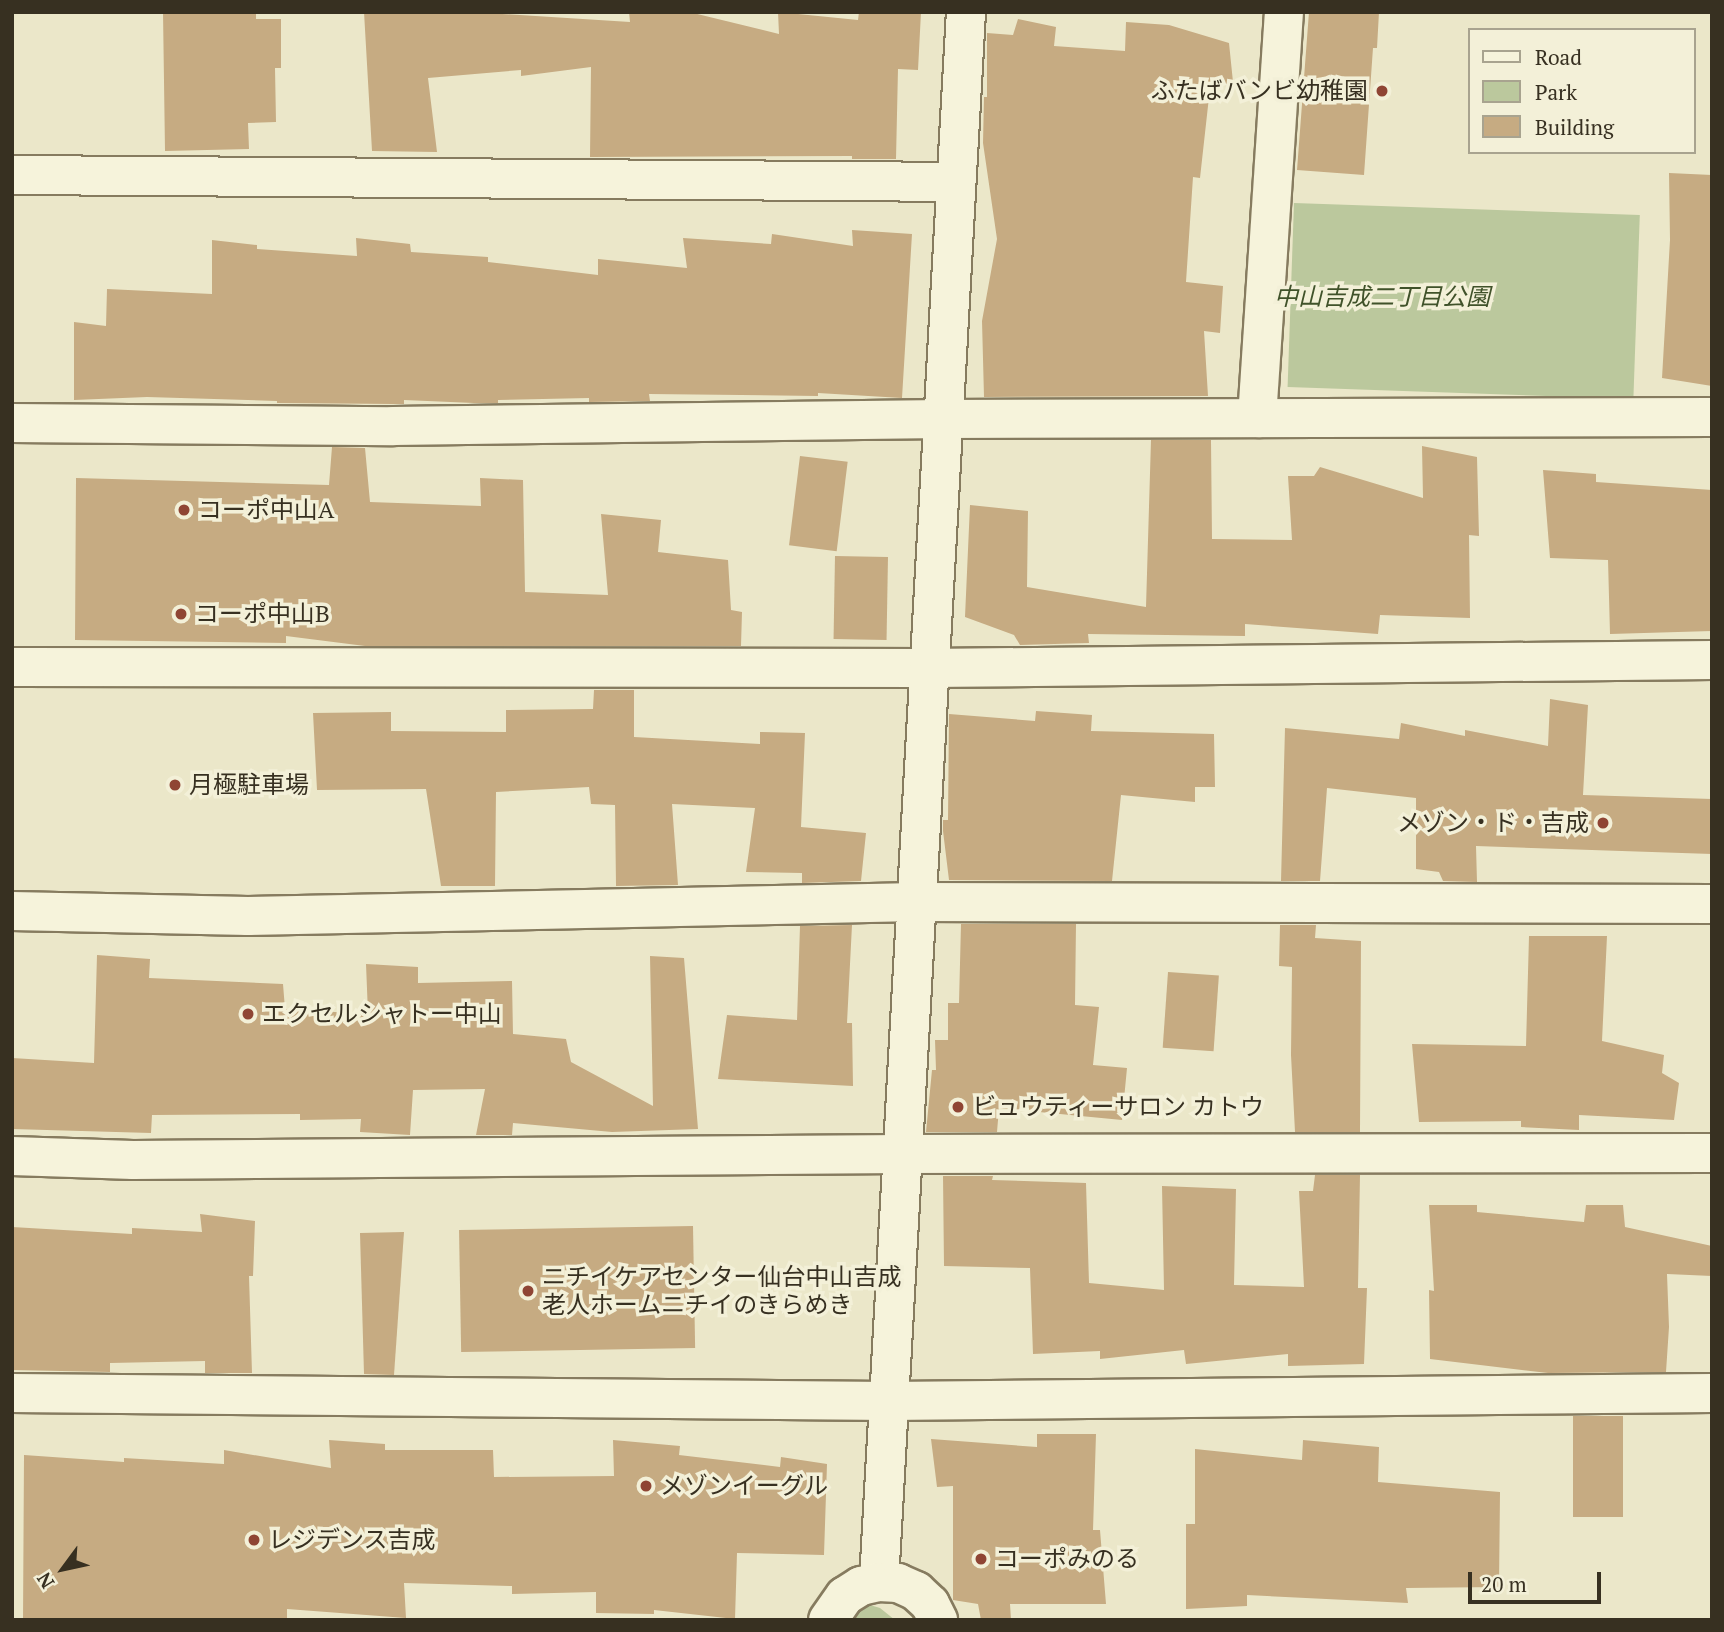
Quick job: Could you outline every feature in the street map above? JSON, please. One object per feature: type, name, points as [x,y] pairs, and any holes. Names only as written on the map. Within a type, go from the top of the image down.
[{"type":"street","points":[[879,1582],[966,12]]},
{"type":"street","points":[[1257,418],[1284,12]]},
{"type":"street","points":[[12,175],[956,182]]},
{"type":"street","points":[[12,423],[393,426],[943,419],[1712,417]]},
{"type":"street","points":[[12,667],[929,668],[1712,660]]},
{"type":"street","points":[[12,911],[248,916],[917,902],[1712,904]]},
{"type":"street","points":[[12,1156],[133,1160],[903,1154],[1712,1153]]},
{"type":"street","points":[[12,1393],[889,1401],[1712,1393]]},
{"type":"street","points":[[828,1620],[845,1595],[861,1586],[879,1582],[898,1583],[916,1591],[930,1604],[939,1620]]},
{"type":"green space","name":"中山吉成二丁目公園","points":[[1294,203],[1640,215],[1633,399],[1288,387]]},
{"type":"green space","points":[[860,1606],[880,1608],[895,1620],[842,1620]]},
{"type":"building","points":[[163,12],[256,12],[256,19],[281,19],[281,68],[275,68],[276,122],[248,123],[249,149],[165,151]]},
{"type":"building","points":[[364,12],[471,12],[630,22],[629,12],[689,12],[779,34],[778,12],[858,20],[859,12],[921,12],[918,70],[898,69],[896,159],[852,159],[852,156],[590,157],[591,67],[521,76],[521,70],[428,78],[437,152],[372,151]]},
{"type":"building","points":[[1309,12],[1379,12],[1377,48],[1373,48],[1364,175],[1297,170]]},
{"type":"building","points":[[1018,19],[1056,27],[1054,46],[1125,51],[1126,22],[1169,25],[1229,43],[1233,82],[1210,88],[1200,178],[1193,177],[1186,282],[1223,286],[1220,333],[1204,331],[1208,396],[984,397],[982,321],[997,239],[983,143],[984,97],[987,97],[987,33],[1013,35]]},
{"type":"building","points":[[1669,173],[1712,175],[1712,386],[1662,378],[1670,240]]},
{"type":"building","points":[[852,230],[912,234],[902,398],[818,393],[818,396],[649,394],[650,401],[589,402],[589,398],[498,400],[498,403],[404,400],[404,404],[277,403],[147,397],[74,400],[74,322],[106,326],[107,289],[212,294],[212,240],[257,245],[257,249],[357,256],[356,238],[410,244],[411,252],[488,257],[488,262],[598,275],[598,259],[687,268],[683,238],[771,244],[772,234],[853,246]]},
{"type":"building","points":[[1151,440],[1211,440],[1212,539],[1292,540],[1288,476],[1314,476],[1320,467],[1423,498],[1422,446],[1477,457],[1479,536],[1469,535],[1470,618],[1380,615],[1378,634],[1245,624],[1245,636],[1088,634],[1089,643],[1020,645],[1014,635],[965,617],[970,505],[1028,511],[1027,587],[1146,607]]},
{"type":"building","points":[[332,447],[365,448],[370,502],[481,506],[480,478],[523,480],[525,592],[608,595],[601,514],[661,520],[658,552],[728,560],[731,610],[742,612],[741,646],[365,646],[286,636],[286,643],[75,640],[76,478],[329,485]]},
{"type":"building","points":[[800,456],[848,462],[837,551],[789,545]]},
{"type":"building","points":[[1543,470],[1596,474],[1596,482],[1712,490],[1712,631],[1610,634],[1608,560],[1550,558]]},
{"type":"building","points":[[835,556],[888,557],[887,640],[834,639]]},
{"type":"building","points":[[594,690],[634,690],[634,737],[760,744],[760,732],[805,733],[801,827],[866,833],[861,881],[802,883],[802,873],[746,872],[755,808],[672,804],[678,885],[616,886],[615,805],[591,804],[589,787],[496,792],[495,886],[441,886],[426,789],[317,790],[313,713],[391,712],[391,731],[506,732],[506,710],[593,709]]},
{"type":"building","points":[[1550,699],[1588,705],[1583,795],[1712,799],[1712,854],[1476,846],[1477,882],[1443,881],[1439,872],[1416,869],[1416,798],[1327,788],[1320,881],[1281,881],[1285,728],[1399,739],[1401,723],[1465,736],[1465,730],[1548,746]]},
{"type":"building","points":[[1036,711],[1092,715],[1091,731],[1214,734],[1215,787],[1195,787],[1195,802],[1121,795],[1112,881],[949,880],[943,820],[948,820],[949,714],[1035,721]]},
{"type":"building","points":[[961,924],[1076,924],[1075,1005],[1099,1007],[1093,1065],[1127,1068],[1122,1120],[999,1108],[997,1132],[926,1132],[932,1070],[936,1070],[935,1040],[948,1040],[948,1003],[959,1003]]},
{"type":"building","points":[[852,925],[847,1023],[852,1023],[853,1086],[718,1079],[727,1015],[797,1020],[800,926]]},
{"type":"building","points":[[1280,925],[1316,925],[1315,938],[1361,941],[1360,1132],[1295,1132],[1291,1055],[1292,967],[1279,966]]},
{"type":"building","points":[[1529,936],[1607,936],[1602,1041],[1664,1055],[1662,1073],[1679,1083],[1674,1120],[1579,1115],[1579,1130],[1521,1127],[1521,1121],[1419,1122],[1412,1044],[1526,1046]]},
{"type":"building","points":[[97,955],[150,959],[149,978],[283,984],[285,1009],[368,1014],[366,964],[418,967],[418,983],[512,981],[513,1034],[566,1039],[571,1062],[653,1106],[650,956],[684,958],[698,1129],[612,1132],[513,1123],[512,1135],[476,1135],[485,1089],[413,1090],[410,1135],[360,1132],[361,1119],[300,1120],[300,1114],[152,1115],[151,1133],[12,1129],[12,1058],[94,1063]]},
{"type":"building","points":[[1168,972],[1219,976],[1214,1051],[1163,1048]]},
{"type":"building","points":[[1315,1175],[1360,1175],[1358,1288],[1367,1288],[1364,1364],[1288,1366],[1288,1354],[1186,1364],[1184,1350],[1100,1359],[1100,1351],[1033,1354],[1030,1268],[944,1266],[943,1176],[993,1176],[992,1180],[1086,1183],[1089,1283],[1164,1290],[1162,1186],[1236,1189],[1234,1285],[1304,1287],[1299,1191],[1313,1191]]},
{"type":"building","points":[[1429,1205],[1477,1205],[1477,1212],[1584,1222],[1586,1205],[1623,1205],[1625,1227],[1712,1246],[1712,1276],[1667,1274],[1669,1327],[1666,1372],[1548,1373],[1430,1359],[1429,1290],[1434,1291]]},
{"type":"building","points":[[200,1214],[255,1221],[253,1276],[249,1276],[252,1373],[205,1373],[205,1361],[110,1363],[110,1372],[12,1370],[12,1227],[132,1234],[132,1228],[202,1232]]},
{"type":"building","name":"ニチイケアセンター仙台中山吉成 老人ホームニチイのきらめき","points":[[693,1226],[695,1348],[461,1352],[459,1230]]},
{"type":"building","points":[[404,1232],[394,1375],[364,1374],[360,1233]]},
{"type":"building","points":[[1573,1416],[1623,1416],[1623,1517],[1573,1517]]},
{"type":"building","points":[[1037,1434],[1096,1434],[1093,1530],[1100,1530],[1106,1604],[1010,1604],[1011,1620],[981,1620],[978,1604],[953,1600],[953,1486],[937,1487],[931,1439],[1037,1447]]},
{"type":"building","points":[[329,1440],[385,1444],[385,1450],[493,1450],[494,1477],[614,1476],[613,1440],[680,1446],[679,1455],[780,1467],[781,1457],[827,1464],[824,1555],[737,1553],[735,1619],[654,1610],[654,1614],[596,1613],[596,1592],[512,1594],[512,1586],[404,1583],[406,1618],[287,1609],[287,1620],[23,1620],[24,1455],[124,1462],[124,1458],[224,1464],[224,1450],[331,1468]]},
{"type":"building","points":[[1303,1440],[1379,1447],[1378,1482],[1500,1492],[1499,1587],[1406,1588],[1408,1603],[1247,1595],[1247,1606],[1186,1609],[1186,1524],[1195,1524],[1195,1449],[1302,1460]]},
{"type":"place","name":"ふたばバンビ幼稚園","points":[[1382,91]]},
{"type":"place","name":"コーポ中山A","points":[[184,510]]},
{"type":"place","name":"コーポ中山B","points":[[181,614]]},
{"type":"place","name":"月極駐車場","points":[[175,785]]},
{"type":"place","name":"メゾン・ド・吉成","points":[[1603,823]]},
{"type":"place","name":"エクセルシャトー中山","points":[[248,1014]]},
{"type":"place","name":"ビュウティーサロン カトウ","points":[[958,1107]]},
{"type":"place","name":"ニチイケアセンター仙台中山吉成 老人ホームニチイのきらめき","points":[[528,1291]]},
{"type":"place","name":"メゾンイーグル","points":[[646,1486]]},
{"type":"place","name":"レジデンス吉成","points":[[254,1540]]},
{"type":"place","name":"コーポみのる","points":[[981,1559]]}]
